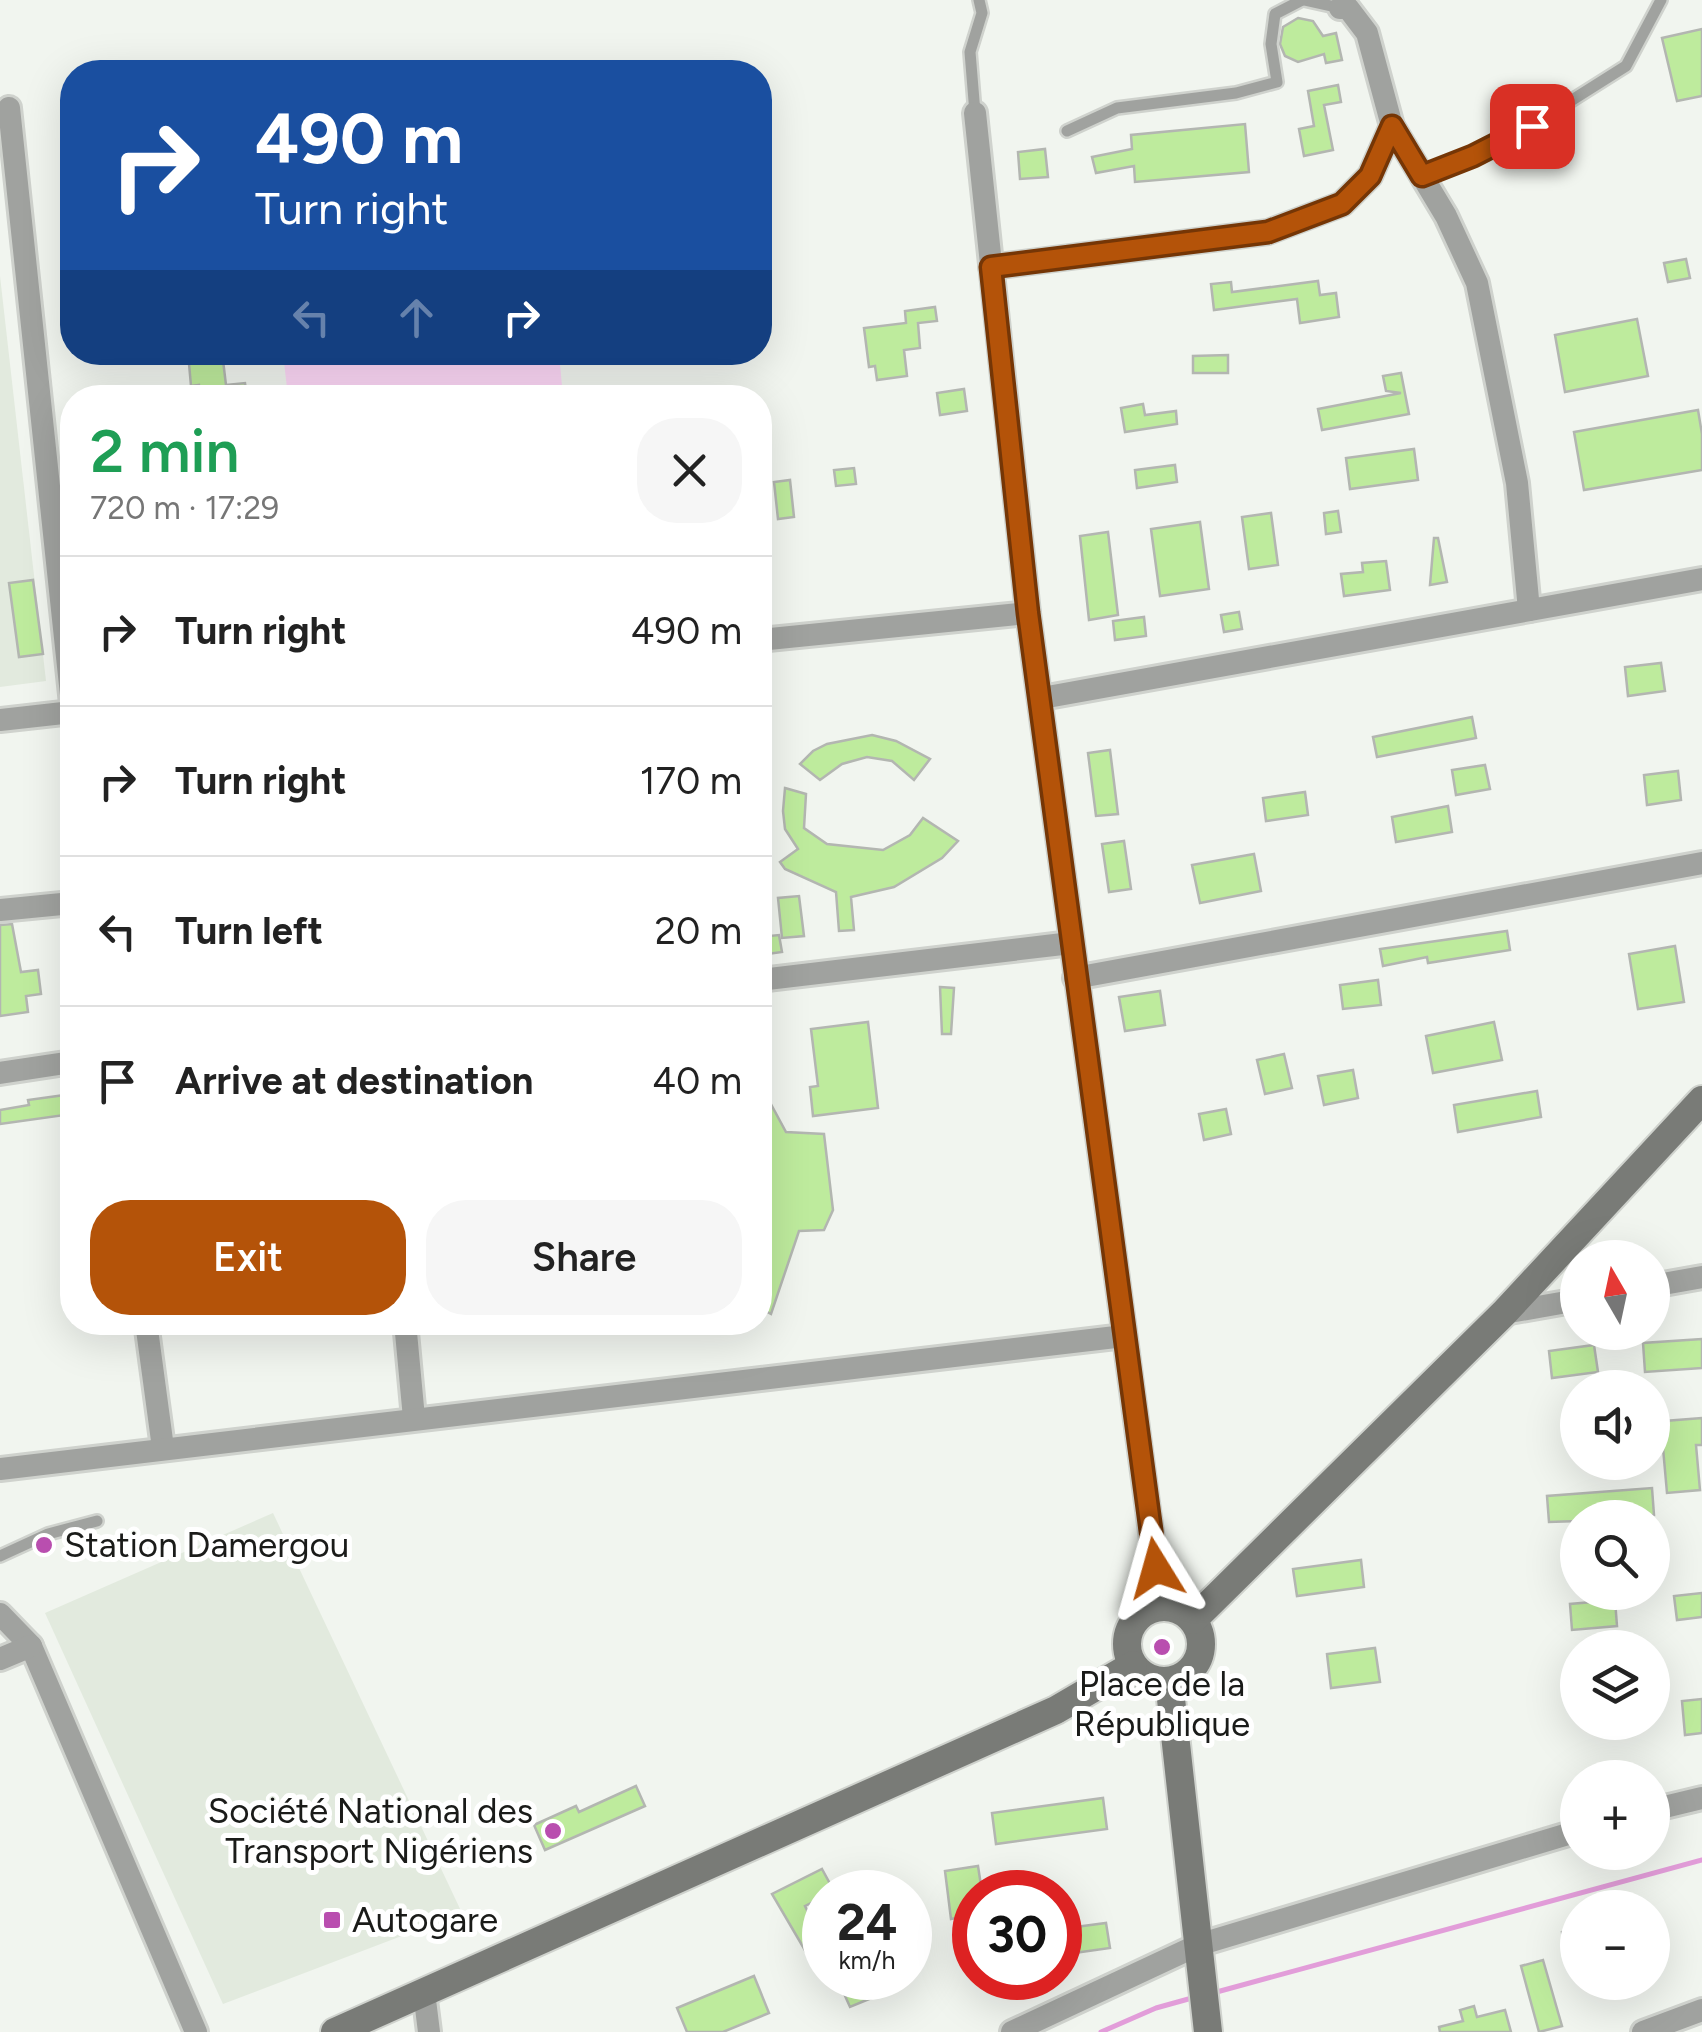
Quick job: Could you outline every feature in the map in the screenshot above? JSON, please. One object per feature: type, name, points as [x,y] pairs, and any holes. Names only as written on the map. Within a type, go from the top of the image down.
[{"type":"main road","points":[[1193,1620],[1504,1313],[1702,1100]]},
{"type":"main road","points":[[1173,1608],[1193,1620],[1200,1634],[1201,1650],[1195,1665],[1184,1676],[1168,1681],[1143,1675],[1133,1665],[1128,1636],[1134,1622],[1146,1612],[1173,1608]]},
{"type":"main road","points":[[335,2032],[1056,1710],[1133,1665]]},
{"type":"main road","points":[[1168,1681],[1208,2032]]},
{"type":"street","points":[[1340,8],[1348,8],[1367,32],[1392,126],[1446,216],[1477,284],[1517,484],[1528,610]]},
{"type":"street","points":[[9,108],[60,590]]},
{"type":"street","points":[[975,113],[1028,613],[1161,1607]]},
{"type":"street","points":[[991,267],[1268,232],[1342,204],[1370,176],[1392,126]]},
{"type":"street","points":[[1042,698],[1702,579]]},
{"type":"street","points":[[772,639],[1028,613]]},
{"type":"street","points":[[0,720],[60,713]]},
{"type":"street","points":[[1075,978],[1702,863]]},
{"type":"street","points":[[0,910],[60,904]]},
{"type":"street","points":[[772,979],[1070,943]]},
{"type":"street","points":[[0,1074],[60,1064]]},
{"type":"street","points":[[1670,1283],[1702,1277]]},
{"type":"street","points":[[1504,1313],[1560,1303]]},
{"type":"street","points":[[148,1335],[162,1448]]},
{"type":"street","points":[[406,1335],[414,1418]]},
{"type":"street","points":[[0,1470],[1124,1336]]},
{"type":"street","points":[[0,1614],[31,1646],[196,2032]]},
{"type":"street","points":[[0,1659],[31,1646]]},
{"type":"street","points":[[1670,1806],[1702,1798]]},
{"type":"street","points":[[1012,2032],[1198,1945],[1560,1836]]},
{"type":"street","points":[[424,1992],[429,2032]]},
{"type":"street","points":[[1643,2032],[1702,2010]]},
{"type":"lane","points":[[975,113],[970,52],[982,13],[979,0]]},
{"type":"lane","points":[[1067,131],[1117,108],[1236,93],[1277,82],[1271,44],[1275,14],[1303,0],[1340,8]]},
{"type":"lane","points":[[1422,176],[1532,126],[1626,66],[1661,0]]},
{"type":"lane","points":[[0,1556],[48,1534],[98,1522]]},
{"type":"shaded area","points":[[0,276],[46,681],[0,687]]},
{"type":"shaded area","points":[[284,365],[560,365],[562,385],[287,385]]},
{"type":"shaded area","points":[[273,1513],[462,1913],[223,2004],[45,1613]]},
{"type":"building","points":[[1298,18],[1313,21],[1323,36],[1336,33],[1342,60],[1326,63],[1324,54],[1298,62],[1285,56],[1280,44],[1283,27]]},
{"type":"building","points":[[1702,29],[1702,96],[1677,101],[1662,38]]},
{"type":"building","points":[[1338,85],[1341,102],[1324,105],[1333,150],[1304,156],[1299,129],[1314,126],[1308,91]]},
{"type":"building","points":[[1245,124],[1249,172],[1135,182],[1134,166],[1096,173],[1092,157],[1132,149],[1131,135]]},
{"type":"building","points":[[1045,149],[1048,177],[1020,179],[1018,152]]},
{"type":"building","points":[[1686,259],[1690,278],[1668,282],[1664,263]]},
{"type":"building","points":[[1318,281],[1320,295],[1336,293],[1339,317],[1300,323],[1297,299],[1214,310],[1211,284],[1231,282],[1232,292]]},
{"type":"building","points":[[935,307],[937,321],[918,323],[920,348],[904,350],[907,376],[877,380],[875,366],[869,367],[864,328],[906,323],[905,311]]},
{"type":"building","points":[[1637,319],[1648,376],[1565,392],[1555,335]]},
{"type":"building","points":[[1228,355],[1228,373],[1193,373],[1193,356]]},
{"type":"building","points":[[189,365],[224,365],[226,385],[191,385]]},
{"type":"building","points":[[1401,373],[1409,414],[1322,430],[1318,409],[1401,393],[1386,391],[1383,376]]},
{"type":"building","points":[[964,389],[967,411],[940,415],[937,393]]},
{"type":"building","points":[[1143,404],[1145,415],[1176,411],[1177,424],[1125,432],[1121,408]]},
{"type":"building","points":[[1698,410],[1702,470],[1584,490],[1574,432]]},
{"type":"building","points":[[1414,449],[1418,480],[1350,489],[1346,458]]},
{"type":"building","points":[[1175,465],[1177,482],[1137,488],[1135,470]]},
{"type":"building","points":[[854,468],[856,484],[836,486],[834,470]]},
{"type":"building","points":[[790,480],[794,517],[778,519],[774,482]]},
{"type":"building","points":[[1338,511],[1341,532],[1326,534],[1324,513]]},
{"type":"building","points":[[1271,513],[1278,565],[1249,569],[1242,517]]},
{"type":"building","points":[[1200,522],[1209,589],[1160,596],[1151,529]]},
{"type":"building","points":[[1108,532],[1118,615],[1089,620],[1080,536]]},
{"type":"building","points":[[1434,538],[1438,538],[1447,582],[1430,585]]},
{"type":"building","points":[[1386,561],[1390,590],[1344,596],[1341,574],[1363,572],[1362,563]]},
{"type":"building","points":[[33,580],[43,654],[19,657],[9,583]]},
{"type":"building","points":[[1239,612],[1242,629],[1224,632],[1221,615]]},
{"type":"building","points":[[1144,617],[1146,636],[1115,640],[1113,621]]},
{"type":"building","points":[[1661,663],[1665,691],[1628,696],[1625,667]]},
{"type":"building","points":[[1472,717],[1476,738],[1377,757],[1373,737]]},
{"type":"building","points":[[872,735],[896,741],[930,759],[914,780],[892,761],[867,757],[842,764],[820,780],[800,764],[827,744]]},
{"type":"building","points":[[1110,750],[1118,814],[1096,816],[1088,753]]},
{"type":"building","points":[[1485,765],[1490,789],[1456,795],[1452,770]]},
{"type":"building","points":[[1678,771],[1681,800],[1647,805],[1644,775]]},
{"type":"building","points":[[785,788],[806,794],[804,828],[827,844],[883,850],[910,835],[923,818],[958,841],[942,858],[894,887],[851,897],[854,930],[839,931],[836,892],[785,869],[780,862],[798,849],[785,829]]},
{"type":"building","points":[[1305,792],[1308,815],[1266,821],[1263,798]]},
{"type":"building","points":[[1448,806],[1452,832],[1396,842],[1392,817]]},
{"type":"building","points":[[1124,841],[1131,889],[1109,892],[1102,844]]},
{"type":"building","points":[[1254,854],[1261,891],[1200,903],[1192,865]]},
{"type":"building","points":[[799,896],[804,936],[782,938],[778,898]]},
{"type":"building","points":[[12,924],[21,972],[38,970],[41,994],[26,996],[28,1012],[0,1016],[0,925]]},
{"type":"building","points":[[1507,931],[1510,950],[1428,963],[1427,957],[1383,966],[1380,949]]},
{"type":"building","points":[[779,935],[782,952],[772,953],[772,936]]},
{"type":"building","points":[[1675,946],[1684,1002],[1638,1009],[1629,954]]},
{"type":"building","points":[[1378,980],[1381,1005],[1343,1009],[1340,985]]},
{"type":"building","points":[[940,987],[954,988],[951,1034],[942,1034]]},
{"type":"building","points":[[1160,991],[1165,1025],[1125,1031],[1119,997]]},
{"type":"building","points":[[868,1022],[878,1108],[813,1116],[810,1087],[818,1086],[811,1029]]},
{"type":"building","points":[[1494,1022],[1502,1060],[1433,1073],[1426,1036]]},
{"type":"building","points":[[1284,1054],[1292,1088],[1265,1094],[1257,1060]]},
{"type":"building","points":[[1353,1070],[1358,1098],[1324,1105],[1318,1076]]},
{"type":"building","points":[[1537,1091],[1541,1117],[1458,1132],[1454,1105]]},
{"type":"building","points":[[60,1096],[60,1116],[0,1124],[0,1110],[29,1105],[28,1100]]},
{"type":"building","points":[[772,1106],[786,1132],[824,1134],[833,1210],[824,1230],[799,1231],[772,1311]]},
{"type":"building","points":[[1226,1109],[1231,1134],[1204,1140],[1199,1114]]},
{"type":"building","points":[[1702,1339],[1702,1368],[1645,1370],[1643,1350],[1670,1350],[1670,1341]]},
{"type":"building","points":[[1595,1350],[1598,1370],[1560,1370],[1560,1377],[1552,1378],[1549,1351]]},
{"type":"building","points":[[1702,1418],[1702,1445],[1696,1445],[1700,1490],[1667,1493],[1670,1421]]},
{"type":"building","points":[[1652,1488],[1653,1500],[1560,1500],[1560,1522],[1549,1522],[1547,1496]]},
{"type":"building","points":[[1361,1560],[1364,1587],[1297,1596],[1293,1569]]},
{"type":"building","points":[[1702,1593],[1702,1617],[1677,1620],[1674,1596]]},
{"type":"building","points":[[1570,1610],[1616,1610],[1617,1626],[1572,1630]]},
{"type":"building","points":[[1375,1648],[1380,1682],[1331,1688],[1327,1654]]},
{"type":"building","points":[[1702,1699],[1702,1733],[1685,1735],[1682,1701]]},
{"type":"building","points":[[636,1786],[645,1806],[545,1850],[534,1825],[576,1806],[579,1812]]},
{"type":"building","points":[[1103,1798],[1107,1829],[996,1844],[992,1813]]},
{"type":"building","points":[[978,1866],[979,1870],[952,1870],[951,1919],[945,1871]]},
{"type":"building","points":[[802,1879],[802,1945],[772,1894]]},
{"type":"building","points":[[1106,1923],[1110,1948],[1082,1952],[1082,1926]]},
{"type":"building","points":[[1543,1960],[1562,2026],[1539,2032],[1521,1966]]},
{"type":"building","points":[[754,1976],[769,2013],[723,2032],[687,2032],[677,2008]]},
{"type":"building","points":[[847,2000],[867,2000],[850,2007]]},
{"type":"building","points":[[1474,2006],[1477,2017],[1505,2010],[1511,2032],[1440,2032],[1439,2027],[1463,2021],[1460,2010]]},
{"type":"waterway","points":[[1213,1993],[1702,1860]]},
{"type":"waterway","points":[[1101,2032],[1156,2008],[1192,1998]]},
{"type":"place","name":"Station Damergou","points":[[44,1545]]},
{"type":"place","name":"Place de la République","points":[[1162,1647]]},
{"type":"place","name":"Société National des Transport Nigériens","points":[[553,1831]]},
{"type":"place","name":"Autogare","points":[[332,1920]]},
{"type":"route","points":[[1156,1568],[1028,613],[991,267],[1268,232],[1342,204],[1370,176],[1392,126],[1422,176],[1532,126]]}]
